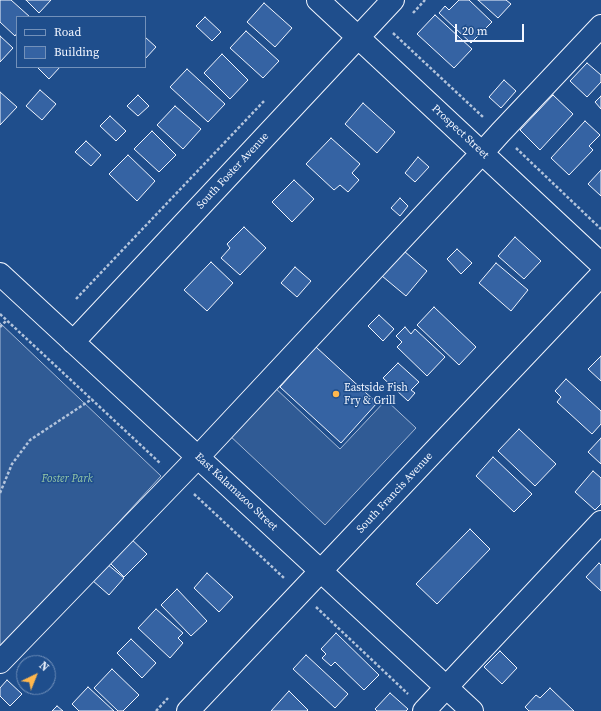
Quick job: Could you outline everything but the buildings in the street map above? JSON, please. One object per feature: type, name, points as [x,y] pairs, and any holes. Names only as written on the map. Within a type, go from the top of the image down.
[{"type":"street","name":"Prospect Street","points":[[318,0],[601,264]]},
{"type":"street","name":"South Foster Avenue","points":[[73,342],[393,0]]},
{"type":"street","points":[[0,662],[198,457],[601,26]]},
{"type":"street","name":"East Kalamazoo Street","points":[[0,274],[472,711]]},
{"type":"street","name":"South Francis Avenue","points":[[188,711],[601,274]]},
{"type":"street","points":[[425,711],[601,522]]},
{"type":"path","points":[[376,18],[601,229]]},
{"type":"path","points":[[76,299],[269,96]]},
{"type":"path","points":[[0,314],[178,478],[425,711]]},
{"type":"path","points":[[0,327],[7,320]]},
{"type":"path","points":[[0,493],[12,464],[30,440],[92,399]]},
{"type":"shaded area","name":"Foster Park","points":[[0,323],[161,476],[0,652]]},
{"type":"shaded area","points":[[273,386],[340,449],[386,400],[416,428],[325,525],[228,434]]},
{"type":"place","name":"Eastside Fish Fry & Grill","points":[[336,394]]}]
